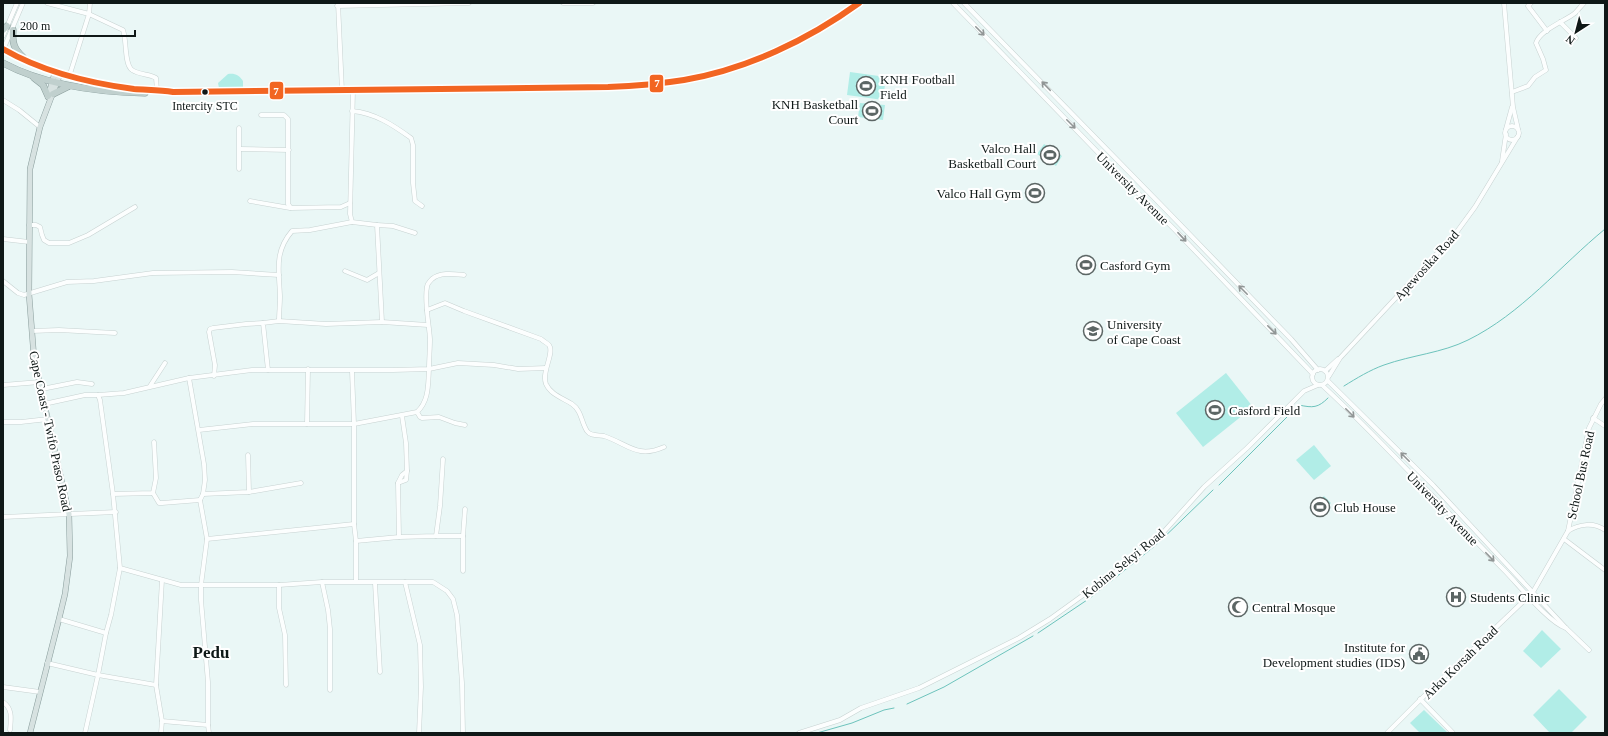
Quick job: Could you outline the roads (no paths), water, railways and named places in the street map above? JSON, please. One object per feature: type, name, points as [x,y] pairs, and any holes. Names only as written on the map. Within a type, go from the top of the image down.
[{"type":"highway","points":[[3,50],[69,77],[111,85],[173,92],[636,86],[685,80],[744,64],[765,56],[820,29],[857,4]]},
{"type":"highway","points":[[8,29],[14,48],[26,60]]},
{"type":"highway","points":[[3,63],[33,77],[69,86],[128,93],[166,94],[173,92]]},
{"type":"highway","points":[[33,77],[50,95],[69,86]]},
{"type":"main road","name":"Cape Coast - Twifo Praso Road","points":[[30,733],[59,619],[70,556],[69,514],[34,358],[29,294],[30,169],[40,127],[48,103],[47,100],[58,73]]},
{"type":"street","points":[[3,50],[8,29],[17,3]]},
{"type":"street","points":[[3,36],[24,3]]},
{"type":"street","points":[[47,3],[89,14],[123,30],[126,38],[128,65],[132,70],[156,78],[157,90]]},
{"type":"street","points":[[69,77],[89,14],[90,3]]},
{"type":"street","points":[[342,91],[338,5],[469,3]]},
{"type":"street","points":[[563,3],[593,3]]},
{"type":"street","name":"University Avenue","points":[[953,3],[1113,168],[1174,228],[1313,374]]},
{"type":"street","name":"University Avenue","points":[[964,3],[1175,218],[1291,339],[1318,370]]},
{"type":"street","name":"Apewosika Road","points":[[1502,163],[1506,132],[1512,107],[1504,3]]},
{"type":"street","points":[[1531,3],[1528,6],[1530,11],[1547,30]]},
{"type":"street","points":[[1512,92],[1528,86],[1535,77],[1546,70],[1536,43],[1537,39],[1547,30],[1575,12],[1584,3]]},
{"type":"street","points":[[1560,22],[1576,38]]},
{"type":"street","points":[[352,222],[350,203],[353,90]]},
{"type":"street","points":[[3,100],[19,110],[40,127]]},
{"type":"street","name":"Apewosika Road","points":[[1512,107],[1518,129]]},
{"type":"street","points":[[352,111],[370,114],[383,120],[412,138],[415,201],[422,206]]},
{"type":"street","points":[[261,115],[284,115],[288,119],[288,204],[291,208]]},
{"type":"street","points":[[1511,126],[1515,126],[1518,129],[1518,136],[1515,139],[1510,139],[1506,132],[1511,126]]},
{"type":"street","points":[[238,128],[240,149],[239,169]]},
{"type":"street","name":"Apewosika Road","points":[[1340,358],[1456,233],[1518,136]]},
{"type":"street","points":[[240,149],[288,150]]},
{"type":"street","points":[[250,201],[291,208],[341,206],[350,203]]},
{"type":"street","points":[[29,225],[36,225],[40,227],[44,240],[49,243],[69,243],[88,235],[135,207]]},
{"type":"street","points":[[279,322],[280,298],[278,262],[286,238],[292,231],[310,230],[352,222],[393,226],[415,233]]},
{"type":"street","points":[[377,225],[382,322]]},
{"type":"street","points":[[3,239],[29,242]]},
{"type":"street","points":[[345,271],[367,280],[379,273]]},
{"type":"street","points":[[3,281],[18,293],[24,295],[67,282],[153,273],[232,272],[279,276]]},
{"type":"street","points":[[199,430],[253,424],[354,424],[417,412],[423,407],[428,386],[430,352],[427,285],[431,279],[437,275],[464,275]]},
{"type":"street","points":[[428,310],[445,303],[541,339],[549,344],[550,349],[544,378],[546,384],[557,396],[578,409],[586,430],[590,434],[604,436],[640,452],[648,453],[664,447]]},
{"type":"street","points":[[214,376],[215,365],[209,332],[210,329],[246,324],[279,322],[326,324],[382,322],[428,325]]},
{"type":"street","points":[[263,323],[268,370]]},
{"type":"street","points":[[32,331],[59,330],[115,333]]},
{"type":"street","points":[[1313,380],[1320,385],[1328,378],[1340,358]]},
{"type":"street","points":[[1304,391],[1313,380],[1313,374],[1318,370],[1325,371],[1340,358]]},
{"type":"street","points":[[150,386],[165,362]]},
{"type":"street","points":[[44,404],[85,395],[124,394],[150,386],[189,378],[252,370],[308,369],[352,371],[428,369],[458,363],[494,365],[518,369],[546,368]]},
{"type":"street","points":[[307,424],[308,369]]},
{"type":"street","points":[[352,371],[356,581]]},
{"type":"street","points":[[1325,371],[1328,378]]},
{"type":"street","points":[[189,378],[199,430],[205,480],[203,494],[200,500],[207,539],[201,585],[201,600],[208,682],[209,733]]},
{"type":"street","name":"University Avenue","points":[[1328,378],[1433,485],[1566,628],[1589,650]]},
{"type":"street","points":[[3,385],[40,382]]},
{"type":"street","points":[[42,389],[77,382],[92,384]]},
{"type":"street","name":"University Avenue","points":[[1320,385],[1426,490],[1528,597],[1562,627],[1566,628]]},
{"type":"street","name":"Kobina Sekyi Road","points":[[799,733],[840,720],[861,708],[896,697],[947,674],[1036,628],[1050,619],[1129,562],[1160,536],[1204,487],[1247,448],[1304,391],[1320,385]]},
{"type":"street","points":[[85,733],[120,568],[116,512],[100,400],[98,395]]},
{"type":"street","name":"School Bus Road","points":[[1564,540],[1568,531],[1586,441],[1593,418],[1605,399]]},
{"type":"street","points":[[417,412],[422,418],[438,417],[454,423],[465,425]]},
{"type":"street","points":[[399,537],[398,483],[402,475],[407,471],[406,443],[402,416]]},
{"type":"street","points":[[1593,418],[1605,426]]},
{"type":"street","points":[[3,422],[48,419]]},
{"type":"street","points":[[154,442],[156,478],[153,493],[159,503],[200,500]]},
{"type":"street","points":[[248,455],[249,492]]},
{"type":"street","points":[[436,536],[443,459]]},
{"type":"street","points":[[203,494],[249,492],[301,483]]},
{"type":"street","points":[[113,494],[153,493]]},
{"type":"street","points":[[463,571],[465,509]]},
{"type":"street","points":[[3,516],[42,516],[116,512]]},
{"type":"street","points":[[207,539],[354,524]]},
{"type":"street","points":[[1568,531],[1582,525],[1592,525],[1605,530]]},
{"type":"street","points":[[356,541],[399,537],[463,536]]},
{"type":"street","points":[[1564,540],[1605,570]]},
{"type":"street","name":"Arku Korsah Road","points":[[1387,733],[1420,699],[1533,592],[1564,540]]},
{"type":"street","points":[[120,568],[187,586],[279,585],[356,581],[375,583],[433,582],[448,591],[453,599],[460,640],[463,733]]},
{"type":"street","points":[[161,733],[162,721],[156,685],[162,580]]},
{"type":"street","points":[[322,582],[328,610],[330,629],[330,690]]},
{"type":"street","points":[[405,582],[420,646],[421,687],[418,733]]},
{"type":"street","points":[[375,583],[380,672]]},
{"type":"street","points":[[279,585],[279,608],[285,635],[286,685]]},
{"type":"street","points":[[59,619],[106,633]]},
{"type":"street","points":[[48,663],[98,675],[156,685]]},
{"type":"street","points":[[3,687],[40,692]]},
{"type":"street","points":[[1420,699],[1453,733]]},
{"type":"street","points":[[3,702],[8,706],[11,714],[10,730]]},
{"type":"street","points":[[162,721],[208,725]]},
{"type":"waterway","points":[[1344,386],[1379,367],[1448,348],[1468,340],[1487,329],[1505,317],[1540,289],[1588,243],[1605,229]]},
{"type":"waterway","points":[[1219,485],[1299,405],[1308,407],[1315,406],[1321,404],[1328,398]]},
{"type":"waterway","points":[[1038,633],[1090,598],[1156,545],[1213,490]]},
{"type":"waterway","points":[[907,704],[944,687],[1033,636]]},
{"type":"waterway","points":[[817,733],[852,723],[884,710],[894,708]]},
{"type":"place","name":"KNH Football Field","points":[[866,86]]},
{"type":"place","name":"Intercity STC","points":[[205,92]]},
{"type":"place","name":"KNH Basketball Court","points":[[872,111]]},
{"type":"place","name":"Valco Hall Basketball Court","points":[[1050,155]]},
{"type":"place","name":"Valco Hall Gym","points":[[1035,193]]},
{"type":"place","name":"Casford Gym","points":[[1086,265]]},
{"type":"place","name":"University of Cape Coast","points":[[1093,331]]},
{"type":"place","name":"Casford Field","points":[[1215,410]]},
{"type":"place","name":"Club House","points":[[1320,507]]},
{"type":"place","name":"Students Clinic","points":[[1456,597]]},
{"type":"place","name":"Central Mosque","points":[[1238,607]]},
{"type":"place","name":"Institute for Development studies (IDS)","points":[[1419,654]]},
{"type":"district","name":"Pedu","points":[[211,652]]}]
